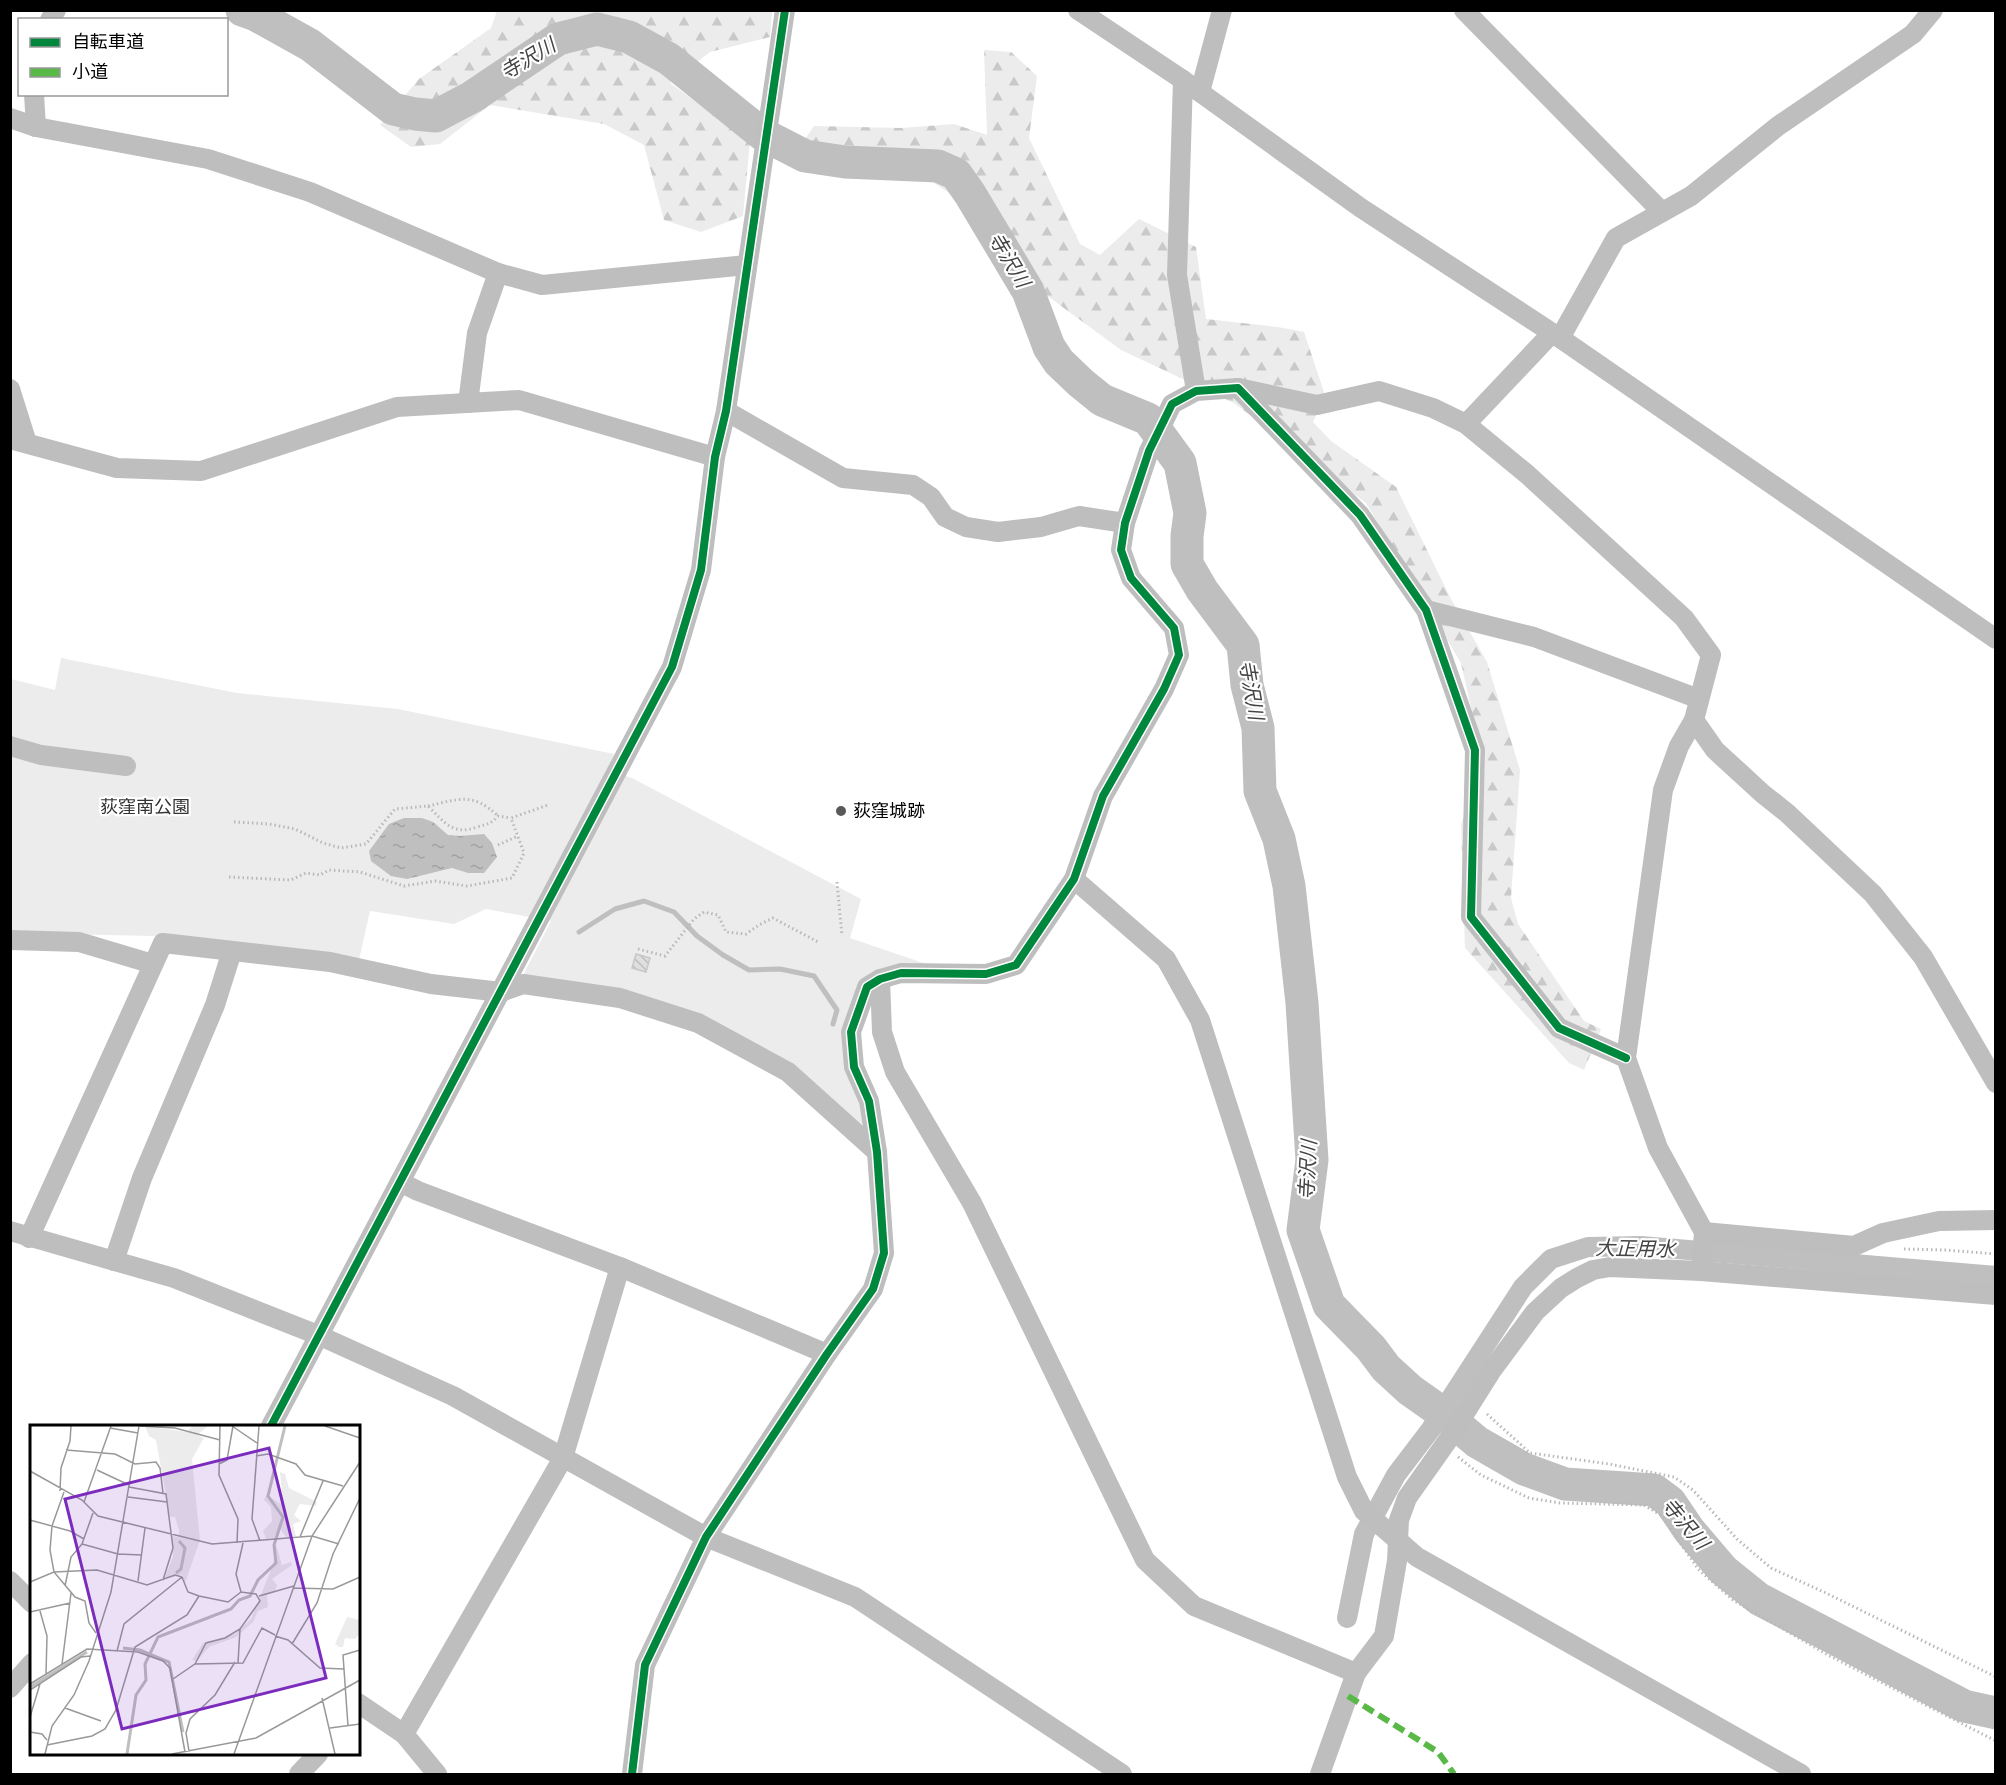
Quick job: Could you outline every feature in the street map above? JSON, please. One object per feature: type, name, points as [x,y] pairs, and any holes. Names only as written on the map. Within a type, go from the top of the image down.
[{"type":"street","points":[[272,1425],[672,667],[701,570],[715,457],[726,411],[784,10]]},
{"type":"street","points":[[1078,10],[1184,80],[1360,207],[1556,335],[1995,639]]},
{"type":"street","points":[[1200,92],[1222,10]]},
{"type":"street","points":[[1464,10],[1662,212]]},
{"type":"street","points":[[1466,424],[1556,335],[1616,238],[1691,196],[1778,126],[1913,34],[1933,10]]},
{"type":"street","points":[[1184,80],[1176,275],[1196,391]]},
{"type":"street","points":[[34,96],[36,127]]},
{"type":"street","points":[[10,118],[36,127],[219,162],[310,192],[498,273],[542,285],[747,265]]},
{"type":"street","points":[[468,403],[477,333],[498,273]]},
{"type":"street","points":[[1238,388],[1360,515],[1426,610],[1475,750],[1471,917],[1559,1028],[1626,1058]]},
{"type":"street","points":[[632,1774],[645,1665],[705,1537],[873,1289],[884,1253],[877,1152],[869,1101],[854,1066],[851,1032],[867,987],[880,979],[901,972],[986,974],[1016,965],[1074,879],[1103,796],[1164,689],[1179,655],[1174,628],[1131,578],[1121,550],[1125,523],[1149,451],[1172,404],[1196,391],[1238,388],[1317,405],[1379,391],[1433,408],[1466,424],[1528,475],[1684,618],[1711,655],[1694,720],[1679,746],[1663,790],[1626,1058],[1658,1148],[1704,1235],[1702,1266]]},
{"type":"street","points":[[10,389],[19,441],[117,468],[201,471],[397,406],[519,400],[715,457]]},
{"type":"street","points":[[726,411],[843,478],[913,485],[931,497],[945,518],[966,527],[998,532],[1041,527],[1079,516],[1125,523]]},
{"type":"street","points":[[1426,610],[1534,637],[1699,699]]},
{"type":"street","points":[[1694,720],[1715,750],[1787,813],[1873,894],[1923,957],[1995,1083]]},
{"type":"street","points":[[10,746],[41,755],[126,766]]},
{"type":"street","points":[[1074,879],[1166,959],[1200,1020],[1347,1477],[1364,1511],[1417,1557],[1801,1774]]},
{"type":"street","points":[[10,940],[79,942],[153,964]]},
{"type":"street","points":[[877,1152],[788,1072],[698,1023],[620,998],[523,984],[501,992],[431,984],[330,962],[163,943],[16,1237],[174,1278],[318,1335],[453,1396],[705,1537],[855,1597],[1122,1774]]},
{"type":"street","points":[[114,1261],[142,1178],[215,1005],[232,951]]},
{"type":"street","points":[[880,979],[882,1032],[895,1072],[972,1203],[1145,1560],[1194,1606],[1356,1672]]},
{"type":"street","points":[[400,1182],[418,1191],[620,1267],[827,1354]]},
{"type":"street","points":[[1704,1235],[1854,1245],[1883,1233],[1939,1221],[1995,1220]]},
{"type":"street","points":[[1320,1774],[1356,1672],[1384,1636],[1397,1561],[1393,1536],[1407,1498],[1492,1370],[1535,1312],[1547,1299],[1576,1278],[1593,1270],[1610,1267],[1702,1266],[1995,1295]]},
{"type":"street","points":[[405,1734],[563,1458],[620,1267]]},
{"type":"street","points":[[10,1581],[30,1601]]},
{"type":"street","points":[[10,1688],[30,1664]]},
{"type":"street","points":[[362,1709],[405,1734],[437,1774]]},
{"type":"street","points":[[299,1774],[317,1755]]},
{"type":"path","points":[[234,822],[269,824],[295,829],[323,843],[341,848],[366,844],[395,809],[428,806],[464,798],[486,806],[498,816],[511,818],[548,805]]},
{"type":"path","points":[[428,806],[457,831],[469,831],[491,824],[498,816]]},
{"type":"path","points":[[229,877],[291,880],[306,873],[320,874],[329,870],[360,872],[404,886],[435,881],[467,886],[512,878],[524,853],[511,818]]},
{"type":"path","points":[[498,845],[518,836]]},
{"type":"path","points":[[837,882],[842,936]]},
{"type":"path","points":[[639,949],[664,956],[694,920],[704,912],[718,915],[726,932],[746,934],[773,918],[820,943]]},
{"type":"path","points":[[1901,1249],[1995,1254]]},
{"type":"path","points":[[1471,1404],[1530,1453],[1609,1464],[1674,1477],[1693,1490],[1737,1539],[1771,1568],[1995,1677]]},
{"type":"path","points":[[1446,1442],[1481,1475],[1529,1498],[1560,1503],[1644,1505],[1662,1516],[1698,1569],[1733,1600],[1828,1655],[1995,1741]]},
{"type":"green space","points":[[497,11],[772,11],[770,37],[710,52],[670,83],[750,141],[743,216],[701,232],[664,220],[644,145],[604,124],[490,105],[440,144],[411,147],[380,125],[419,79],[491,28]]},
{"type":"green space","points":[[984,50],[1011,52],[1037,76],[1029,138],[1080,244],[1100,255],[1139,219],[1196,247],[1206,319],[1304,332],[1325,395],[1313,422],[1331,441],[1396,487],[1451,599],[1487,662],[1520,770],[1511,898],[1518,924],[1584,1021],[1601,1029],[1584,1070],[1569,1063],[1465,948],[1461,824],[1485,770],[1461,663],[1366,503],[1234,403],[1121,350],[1038,289],[968,205],[920,174],[853,170],[802,143],[814,126],[901,128],[954,124],[987,135]]},
{"type":"green space","name":"荻窪南公園","points":[[61,658],[237,693],[398,709],[614,754],[608,770],[632,778],[861,899],[850,938],[938,968],[901,968],[842,1037],[864,1103],[866,1129],[696,1014],[521,979],[551,921],[486,909],[454,924],[370,911],[359,960],[154,936],[11,933],[11,679],[55,690]]},
{"type":"water","points":[[404,818],[422,818],[433,822],[448,835],[484,834],[492,843],[497,857],[484,873],[468,873],[452,868],[407,879],[391,876],[371,861],[369,851],[389,824]]},
{"type":"building","points":[[636,954],[650,958],[646,972],[632,968]]},
{"type":"waterway","name":"寺沢川","points":[[242,10],[256,15],[310,45],[393,109],[436,116],[472,97],[558,39],[597,29],[629,37],[669,59],[762,134],[805,156],[845,162],[938,166],[956,174],[1028,291],[1049,347],[1059,362],[1102,400],[1148,419],[1180,463],[1190,513],[1187,564],[1202,590],[1243,645],[1247,685],[1258,728],[1260,791],[1279,839],[1289,886],[1302,1003],[1312,1160],[1303,1230],[1329,1305],[1371,1348],[1386,1368],[1410,1390],[1444,1414],[1477,1442],[1524,1469],[1565,1484],[1654,1490],[1670,1502],[1689,1530],[1723,1570],[1759,1599],[1964,1706],[1996,1713]]},
{"type":"waterway","points":[[579,932],[615,909],[644,901],[674,912],[697,936],[749,970],[780,969],[814,976],[837,1010],[833,1024]]},
{"type":"waterway","name":"大正用水","points":[[1347,1618],[1364,1534],[1396,1475],[1431,1429],[1523,1287],[1551,1259],[1588,1247],[1641,1246],[1996,1276]]},
{"type":"marked path","points":[[1348,1696],[1438,1752],[1454,1774]]},
{"type":"cycle path","points":[[272,1425],[672,667],[701,570],[715,457],[726,411],[785,10]]},
{"type":"cycle path","points":[[632,1774],[645,1665],[706,1537],[827,1354],[873,1289],[884,1253],[877,1152],[869,1101],[854,1067],[851,1032],[867,987],[880,979],[901,973],[986,974],[1016,965],[1074,879],[1103,796],[1164,689],[1179,655],[1174,628],[1131,578],[1121,550],[1125,523],[1149,451],[1172,404],[1196,391],[1238,388],[1360,515],[1426,610],[1475,750],[1471,917],[1559,1028],[1626,1058]]},
{"type":"place","name":"荻窪城跡","points":[[841,811]]}]
